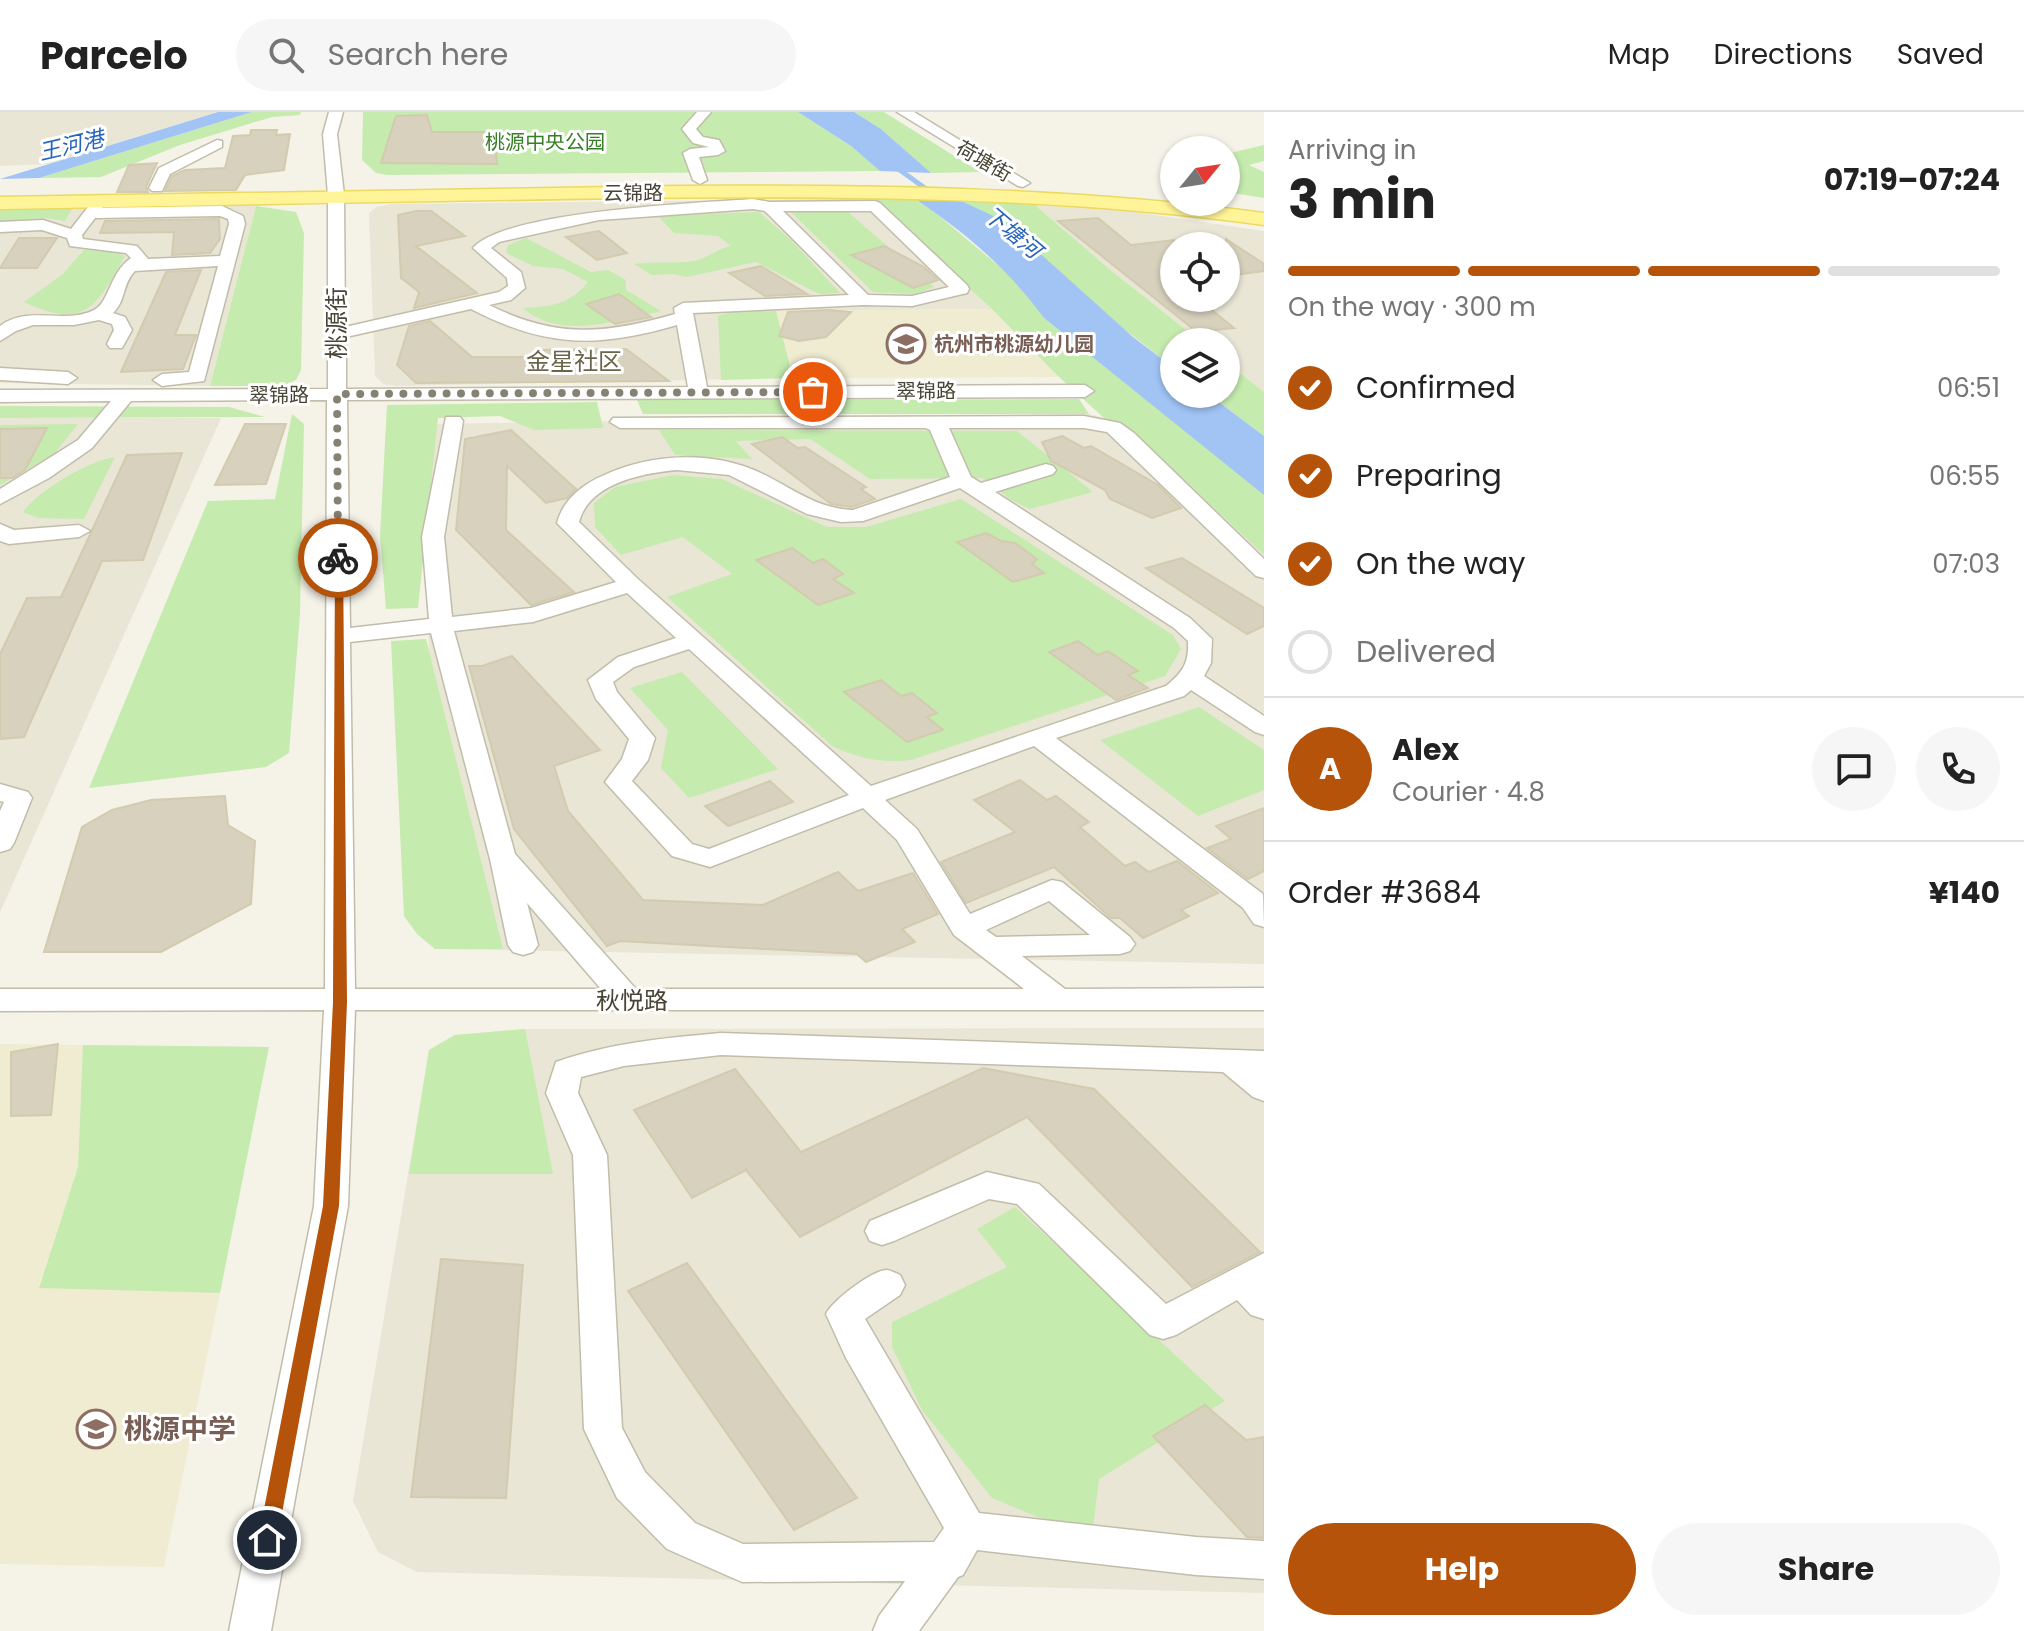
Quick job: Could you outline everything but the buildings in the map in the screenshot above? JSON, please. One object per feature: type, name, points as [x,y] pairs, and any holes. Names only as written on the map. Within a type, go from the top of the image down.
[{"type":"main road","name":"云锦路","points":[[0,203],[95,207],[336,189],[700,180],[942,186],[1023,183],[1160,196]]},
{"type":"main road","name":"云锦路","points":[[0,192],[157,188],[897,185]]},
{"type":"main road","name":"云锦路","points":[[942,186],[1105,200],[1264,219]]},
{"type":"main road","points":[[1240,207],[1264,210]]},
{"type":"street","name":"桃源街","points":[[250,1631],[331,1206],[340,1002],[336,189],[330,134],[336,112]]},
{"type":"street","points":[[700,180],[690,153],[718,151],[714,143],[698,140],[689,129],[704,112]]},
{"type":"street","name":"荷塘街","points":[[904,112],[1023,183]]},
{"type":"street","points":[[157,188],[164,171],[217,144]]},
{"type":"street","points":[[337,334],[505,296],[517,288],[515,276],[481,248],[494,238],[599,215],[753,204],[770,207],[875,206],[961,289],[912,301],[863,300],[683,308],[698,392]]},
{"type":"street","points":[[0,374],[173,380],[197,377],[237,224],[235,216],[222,211],[95,207],[74,235]]},
{"type":"street","points":[[770,207],[863,300]]},
{"type":"street","points":[[0,227],[43,225],[74,235]]},
{"type":"street","points":[[0,336],[26,320],[76,320],[100,315],[114,303],[120,275],[141,258],[131,249],[76,243],[74,235]]},
{"type":"street","points":[[131,265],[227,261]]},
{"type":"street","points":[[473,303],[526,330],[578,338],[640,330],[685,317]]},
{"type":"street","points":[[100,315],[119,321],[123,330],[116,344]]},
{"type":"street","name":"翠锦路","points":[[0,396],[1085,391]]},
{"type":"street","points":[[616,393],[625,458]]},
{"type":"street","points":[[0,498],[85,444],[126,395]]},
{"type":"street","points":[[453,421],[433,537],[441,626],[523,945]]},
{"type":"street","points":[[620,422],[1084,422],[1113,427],[1127,437],[1264,571]]},
{"type":"street","points":[[693,640],[626,662],[600,680],[605,694],[642,738],[635,760],[618,782],[682,850],[710,858],[867,797],[1175,691],[1191,679],[1202,659],[1200,639],[1182,623],[970,486],[938,426],[929,422]]},
{"type":"street","points":[[1046,470],[840,517],[812,510],[751,476],[728,469],[625,458],[569,512],[568,523],[631,585],[907,835],[964,928],[1060,1000]]},
{"type":"street","points":[[3,539],[79,531]]},
{"type":"street","points":[[338,636],[533,615],[631,585]]},
{"type":"street","points":[[1191,679],[1264,727]]},
{"type":"street","points":[[1037,736],[1253,901],[1264,917]]},
{"type":"street","points":[[0,792],[19,798],[0,843]]},
{"type":"street","points":[[502,856],[629,1001]]},
{"type":"street","points":[[964,928],[1052,889],[1120,944],[989,947]]},
{"type":"street","name":"秋悦路","points":[[0,1000],[1264,999]]},
{"type":"street","points":[[1264,1089],[1248,1061],[721,1044],[642,1051],[591,1060],[567,1070],[562,1093],[590,1155],[603,1429],[631,1485],[681,1536],[742,1563],[958,1546],[1264,1560]]},
{"type":"street","points":[[882,1231],[987,1185],[1027,1193],[1163,1324],[1256,1283]]},
{"type":"street","points":[[887,1285],[844,1314],[958,1546]]},
{"type":"street","points":[[894,1631],[958,1546]]},
{"type":"shaded area","points":[[0,112],[217,112],[47,164],[0,166]]},
{"type":"shaded area","points":[[870,199],[992,309],[776,311],[793,378],[396,386],[383,384],[375,376],[369,213],[377,207],[392,204]]},
{"type":"shaded area","points":[[1035,205],[1134,212],[1264,231],[1264,392],[1240,373],[1240,328],[1183,328],[1163,312],[1240,312],[1240,232],[1160,232],[1160,309]]},
{"type":"shaded area","points":[[256,206],[210,386],[0,383],[0,209]]},
{"type":"shaded area","name":"杭州市桃源幼儿园","points":[[992,309],[1059,377],[793,378],[776,311]]},
{"type":"shaded area","points":[[1089,414],[1104,418],[1192,486],[1264,555],[1264,964],[435,949],[424,424]]},
{"type":"shaded area","points":[[0,418],[221,418],[0,912]]},
{"type":"shaded area","points":[[1264,1028],[1264,1593],[417,1572],[378,1552],[353,1501],[429,1050],[455,1035],[525,1029]]},
{"type":"shaded area","name":"桃源中学","points":[[0,1044],[83,1045],[78,1167],[39,1287],[220,1293],[164,1567],[0,1564]]},
{"type":"green space","points":[[252,112],[301,112],[300,115],[272,117],[180,145],[101,177],[39,178]]},
{"type":"green space","name":"桃源中央公园","points":[[363,112],[798,112],[851,146],[880,171],[387,175],[376,173],[362,160]]},
{"type":"green space","points":[[854,112],[884,112],[980,172],[931,173],[881,129]]},
{"type":"green space","points":[[1264,145],[1264,161],[1249,165],[1264,172],[1264,198],[1240,194],[1240,151]]},
{"type":"green space","points":[[870,199],[914,199],[932,210],[1019,283],[1044,318],[1258,489],[1264,495],[1264,555],[1192,487],[1104,418],[992,309]]},
{"type":"green space","points":[[959,200],[1035,205],[1160,312],[1183,328],[1160,328],[1160,357]]},
{"type":"green space","points":[[256,206],[296,212],[304,233],[301,370],[296,380],[282,386],[210,386]]},
{"type":"green space","points":[[0,209],[72,209],[65,221],[47,218],[0,221]]},
{"type":"green space","points":[[847,211],[934,287],[915,294],[873,292],[791,212]]},
{"type":"green space","points":[[759,212],[791,240],[840,293],[819,294],[756,262],[687,277],[652,275],[634,264],[694,261],[731,246],[718,236],[674,233],[658,216]]},
{"type":"green space","points":[[526,238],[591,272],[608,270],[626,280],[626,290],[661,311],[590,325],[554,324],[538,318],[523,308],[542,307],[567,300],[588,282],[563,269],[533,266],[506,253],[508,245]]},
{"type":"green space","points":[[84,250],[111,251],[125,256],[106,288],[87,309],[62,314],[24,302],[62,275]]},
{"type":"green space","points":[[776,311],[793,378],[721,380],[718,316],[730,312]]},
{"type":"green space","points":[[1240,373],[1264,392],[1264,436],[1227,408],[1240,408]]},
{"type":"green space","points":[[1079,399],[1089,414],[643,414],[637,400]]},
{"type":"green space","points":[[597,402],[603,428],[534,430],[500,416],[438,418],[418,608],[386,609],[380,536],[387,405]]},
{"type":"green space","points":[[0,406],[229,407],[265,417],[0,418]]},
{"type":"green space","points":[[292,414],[304,424],[300,614],[289,753],[266,767],[89,788],[208,501],[275,499]]},
{"type":"green space","points":[[78,424],[54,454],[0,485],[0,425]]},
{"type":"green space","points":[[659,430],[1017,431],[1093,492],[1030,509],[1013,501],[982,478],[870,479],[810,439],[736,441],[752,459],[675,455]]},
{"type":"green space","points":[[115,457],[84,519],[38,518],[23,512],[30,503],[65,478],[91,464]]},
{"type":"green space","points":[[673,475],[722,479],[827,527],[866,527],[961,499],[1173,635],[1181,649],[1165,676],[911,760],[870,759],[852,754],[832,746],[667,597],[732,574],[683,537],[621,555],[595,527],[594,503],[615,487]]},
{"type":"green space","points":[[426,639],[503,949],[435,949],[417,934],[404,916],[391,641]]},
{"type":"green space","points":[[682,672],[778,769],[689,798],[661,768],[668,730],[630,688]]},
{"type":"green space","points":[[1199,707],[1264,750],[1264,790],[1198,816],[1100,740]]},
{"type":"green space","points":[[525,1029],[553,1174],[409,1174],[429,1050],[455,1035]]},
{"type":"green space","points":[[83,1045],[269,1047],[220,1293],[39,1288],[78,1167]]},
{"type":"green space","points":[[1015,1207],[1225,1401],[1099,1479],[1093,1528],[1040,1518],[992,1498],[922,1410],[892,1347],[892,1322],[1007,1267],[977,1229]]},
{"type":"water","points":[[218,112],[252,112],[39,178],[0,179]]},
{"type":"water","points":[[798,112],[854,112],[881,129],[931,173],[880,171],[851,146]]},
{"type":"water","points":[[915,199],[959,200],[1004,221],[1133,337],[1160,357],[1160,408],[1227,408],[1264,436],[1264,495],[1044,318],[985,253]]},
{"type":"waterway","name":"下塘河","points":[[893,165],[933,194]]},
{"type":"way so far","points":[[338,558],[337,394],[813,392]]},
{"type":"place","name":"杭州市桃源幼儿园","points":[[906,344]]},
{"type":"place","name":"桃源中学","points":[[96,1429]]},
{"type":"district","name":"金星社区","points":[[574,362]]},
{"type":"route","points":[[267,1540],[331,1206],[340,1002],[338,558]]},
{"type":"water label","name":"王河港","points":[[71,145]]}]
